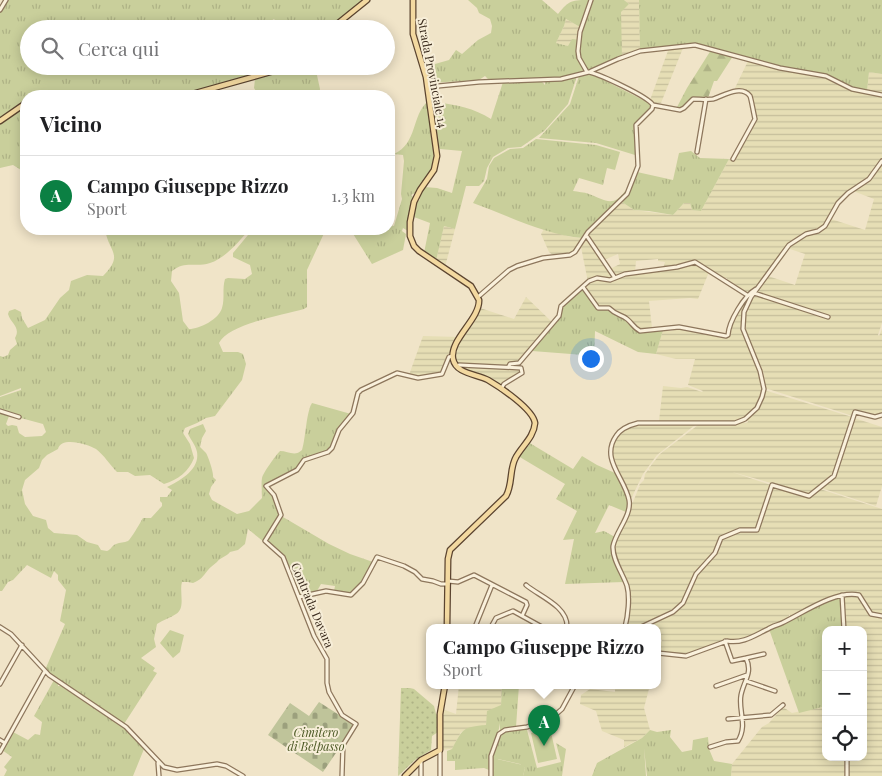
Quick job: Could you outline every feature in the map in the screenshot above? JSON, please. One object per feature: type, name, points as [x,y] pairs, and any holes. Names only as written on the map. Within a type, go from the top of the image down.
[{"type":"main road","points":[[342,20],[367,0]]},
{"type":"main road","name":"Strada Provinciale 14","points":[[413,0],[414,34],[428,87],[437,159],[434,170],[420,190],[413,206],[410,236],[419,252],[471,286],[478,297]]},
{"type":"main road","points":[[206,90],[260,75]]},
{"type":"main road","points":[[0,121],[20,107]]},
{"type":"main road","points":[[447,624],[450,550],[506,496],[510,488],[514,461],[535,429],[536,423],[532,415],[501,390],[483,378],[461,370],[454,362],[453,350],[479,306],[478,297]]},
{"type":"main road","points":[[440,749],[440,714],[444,689]]},
{"type":"main road","points":[[403,776],[421,760],[440,749]]},
{"type":"main road","points":[[403,776],[419,759],[440,749]]},
{"type":"street","points":[[0,10],[6,0]]},
{"type":"street","points":[[591,0],[580,32],[578,51],[579,58],[589,72],[633,92],[653,105],[680,110],[693,99],[706,99],[739,91],[751,98],[755,119],[733,159]]},
{"type":"street","points":[[428,87],[479,82],[561,79],[589,72],[640,51],[695,45],[780,68],[826,76],[852,89],[882,95]]},
{"type":"street","points":[[696,152],[706,99]]},
{"type":"street","points":[[478,297],[509,270],[517,266],[537,260],[573,254],[586,235],[627,194],[638,166],[636,125],[652,109],[653,105]]},
{"type":"street","points":[[625,624],[628,591],[613,547],[629,503],[612,460],[612,443],[619,432],[634,424],[644,422],[729,424],[745,419],[757,408],[762,397],[762,380],[743,326],[744,312],[754,293],[788,245],[806,234],[818,231],[825,226],[838,204],[848,193],[869,179],[882,161]]},
{"type":"street","points":[[586,235],[615,278]]},
{"type":"street","points":[[508,366],[519,363],[559,316],[561,306],[583,286],[597,278],[610,280],[626,274],[690,265],[695,262],[747,295]]},
{"type":"street","points":[[583,286],[598,308],[609,308],[616,315],[627,319],[635,329],[640,331],[679,328],[726,336],[728,335],[729,326],[747,295],[757,289]]},
{"type":"street","points":[[754,293],[828,318]]},
{"type":"street","name":"Contrada Davara","points":[[342,776],[343,745],[356,724],[342,715],[329,692],[327,659],[314,636],[283,557],[265,541],[281,515],[274,495],[267,488],[267,484],[296,471],[304,460],[326,453],[332,448],[338,430],[353,413],[358,393],[361,390],[397,373],[418,378],[442,374],[449,357],[452,356]]},
{"type":"street","points":[[447,364],[454,362]]},
{"type":"street","points":[[459,366],[518,366],[521,368],[523,372],[504,384],[501,390]]},
{"type":"street","points":[[0,411],[19,417]]},
{"type":"street","points":[[647,624],[672,612],[683,603],[696,574],[715,553],[721,538],[740,530],[757,530],[772,485],[809,496],[834,477],[855,412],[875,417],[882,415]]},
{"type":"street","points":[[299,597],[326,592],[351,595],[363,582],[377,557],[404,566],[415,572],[422,580],[441,584],[458,582],[474,575],[526,602],[527,605],[522,616]]},
{"type":"street","points":[[476,624],[492,585]]},
{"type":"street","points":[[526,585],[556,606],[565,616],[567,624]]},
{"type":"street","points":[[842,595],[844,626]]},
{"type":"street","points":[[661,653],[686,656],[725,641],[734,642],[750,639],[810,607],[842,595],[858,595],[871,614],[882,616]]},
{"type":"street","points":[[493,624],[496,618],[512,611],[537,624]]},
{"type":"street","points":[[0,627],[8,631],[45,671],[65,687],[124,726],[158,762],[168,769],[177,770],[219,764],[243,776]]},
{"type":"street","points":[[725,641],[733,662],[764,654]]},
{"type":"street","points":[[0,684],[22,645]]},
{"type":"street","points":[[710,747],[726,742],[738,741],[741,736],[743,718],[741,696],[750,669],[746,658]]},
{"type":"street","points":[[0,752],[45,671]]},
{"type":"street","points":[[716,686],[748,675]]},
{"type":"street","points":[[746,681],[775,691]]},
{"type":"street","points":[[491,776],[491,756],[499,734],[506,730],[527,727],[554,716],[562,709],[573,689]]},
{"type":"street","points":[[728,719],[772,715],[783,705]]},
{"type":"street","points":[[0,740],[5,743]]},
{"type":"street","points":[[440,749],[440,776]]},
{"type":"street","points":[[421,760],[421,776]]},
{"type":"street","points":[[847,761],[848,776]]},
{"type":"street","points":[[158,762],[158,776]]},
{"type":"shaded area","points":[[624,0],[639,0],[640,50],[622,56],[620,12],[629,4]]},
{"type":"shaded area","points":[[566,19],[580,27],[579,40],[568,46],[556,43]]},
{"type":"shaded area","points":[[669,48],[683,48],[661,103],[655,104],[650,100]]},
{"type":"shaded area","points":[[748,61],[816,75],[816,77],[825,77],[849,89],[882,95],[882,158],[873,168],[868,178],[848,191],[836,203],[823,226],[806,233],[788,245],[756,288],[747,293],[727,278],[695,260],[663,268],[665,262],[658,261],[658,259],[636,261],[635,272],[615,276],[610,269],[620,264],[618,254],[604,260],[588,234],[622,202],[634,210],[673,215],[684,203],[690,203],[692,210],[701,211],[729,159],[733,161],[749,136],[757,118],[751,95],[741,90],[734,90]]},
{"type":"shaded area","points":[[869,72],[882,74],[882,94],[867,91]]},
{"type":"shaded area","points":[[882,163],[882,323],[878,335],[882,329],[882,413],[875,416],[855,410],[853,416],[765,388],[764,374],[745,331],[746,326],[744,326],[746,311],[749,312],[747,307],[754,295],[829,319],[830,317],[824,314],[757,292],[768,276],[795,285],[805,254],[787,248],[805,235],[821,232],[831,219],[865,230],[874,199],[853,191],[873,178]]},
{"type":"shaded area","points":[[444,226],[455,229],[445,267],[436,261]]},
{"type":"shaded area","points":[[544,229],[571,237],[583,238],[575,251],[561,256],[560,254],[554,256],[549,252],[541,234]]},
{"type":"shaded area","points":[[587,238],[612,276],[611,278],[597,277],[588,282],[581,247]]},
{"type":"shaded area","points":[[695,263],[709,272],[698,299],[649,301],[652,328],[640,330],[628,318],[599,307],[586,288],[590,282],[599,279],[612,280],[626,275],[678,268]]},
{"type":"shaded area","points":[[753,292],[744,312],[744,337],[759,369],[762,392],[757,406],[744,418],[735,422],[659,421],[663,386],[687,387],[703,391],[688,385],[695,359],[676,359],[656,354],[663,330],[671,331],[679,328],[722,338],[728,337],[731,325],[749,295]]},
{"type":"shaded area","points":[[526,297],[552,322],[518,362],[507,365],[456,364],[454,356],[457,346],[480,308],[514,319]]},
{"type":"shaded area","points":[[423,336],[460,337],[446,359],[442,373],[421,377],[409,375]]},
{"type":"shaded area","points":[[458,366],[500,369],[501,367],[518,367],[522,372],[499,386],[497,382]]},
{"type":"shaded area","points":[[764,390],[852,417],[833,475],[809,495],[732,472],[771,485],[756,529],[744,528],[720,537],[714,553],[698,570],[683,601],[678,606],[645,624],[627,624],[630,599],[632,597],[630,597],[629,583],[627,583],[614,550],[631,503],[640,487],[639,485],[644,480],[645,474],[648,470],[650,471],[649,468],[660,454],[698,425],[729,426],[743,422],[746,423],[748,422],[747,419],[762,403]]},
{"type":"shaded area","points":[[854,418],[882,427],[882,486],[876,506],[821,488],[833,478]]},
{"type":"shaded area","points":[[644,424],[695,425],[657,455],[643,474],[631,499],[615,465],[614,458],[612,458],[612,447],[616,438],[623,430],[630,426]]},
{"type":"shaded area","points":[[773,486],[809,497],[820,489],[882,509],[882,615],[874,615],[858,594],[841,594],[810,605],[790,618],[790,614],[782,622],[773,624],[750,638],[732,641],[687,655],[661,652],[661,624],[651,624],[674,613],[685,603],[696,575],[710,561],[722,538],[742,531],[758,530],[765,517],[763,516]]},
{"type":"shaded area","points":[[857,595],[872,617],[882,617],[882,776],[849,776],[847,761],[867,761],[867,626],[845,626],[844,596]]},
{"type":"shaded area","points":[[459,689],[502,689],[501,705],[488,713],[486,725],[461,732],[452,749],[441,750],[442,709],[456,714]]},
{"type":"shaded area","points":[[590,689],[615,692],[615,689],[649,689],[644,708],[650,730],[642,738],[624,747],[624,740],[602,731],[596,711],[580,704],[581,695]]},
{"type":"shaded area","points":[[783,707],[792,713],[822,707],[822,761],[846,761],[847,776],[731,776],[732,764],[762,727],[769,723]]},
{"type":"green space","points":[[7,0],[365,0],[340,20],[20,20],[20,75],[249,76],[201,90],[20,90],[20,106],[0,120],[0,12]]},
{"type":"green space","points":[[468,0],[542,0],[558,14],[571,2],[590,0],[580,27],[566,19],[556,43],[568,46],[572,39],[579,40],[577,49],[585,71],[575,75],[550,79],[488,79],[485,76],[479,80],[429,83],[428,75],[435,64],[449,60],[456,50],[462,54],[478,40],[491,33],[490,19],[479,13],[477,8]]},
{"type":"green space","points":[[593,0],[624,0],[629,4],[621,12],[622,56],[590,70],[587,69],[582,60],[579,50],[583,27]]},
{"type":"green space","points":[[639,0],[882,0],[882,74],[869,72],[867,91],[853,88],[825,75],[775,65],[695,44],[640,50]]},
{"type":"green space","points":[[711,50],[733,56],[717,81],[714,81],[708,98],[692,98],[684,108],[676,109],[687,88]]},
{"type":"green space","points":[[590,73],[651,104],[652,108],[634,125],[635,155],[596,143],[539,138],[570,104],[579,76]]},
{"type":"green space","points":[[269,75],[317,75],[320,90],[255,90],[255,79]]},
{"type":"green space","points":[[575,77],[568,104],[544,131],[521,147],[508,148],[493,157],[487,168],[484,181],[479,186],[466,186],[455,229],[444,226],[436,261],[424,253],[430,223],[414,217],[417,201],[420,200],[418,197],[424,187],[437,188],[452,193],[462,151],[440,149],[438,146],[434,106],[432,105],[430,89],[432,96],[437,102],[471,110],[491,119],[503,82],[542,82],[545,85],[545,82]]},
{"type":"green space","points":[[428,101],[436,155],[434,166],[415,193],[411,195],[413,197],[408,231],[403,228],[402,231],[406,234],[403,250],[372,264],[354,235],[395,235],[395,223],[402,199],[404,161],[403,155],[395,153],[407,143],[423,107]]},
{"type":"green space","points":[[20,109],[20,169],[13,165],[0,168],[0,122]]},
{"type":"green space","points":[[536,139],[596,145],[620,152],[615,170],[607,168],[603,185],[579,178],[573,191],[587,193],[608,201],[613,201],[625,191],[627,192],[583,238],[541,229],[473,203],[487,179],[489,166],[494,158],[510,149],[523,148]]},
{"type":"green space","points":[[691,151],[700,158],[729,159],[701,211],[692,210],[690,203],[684,203],[673,215],[634,210],[622,202],[628,195],[637,172],[673,180],[679,153]]},
{"type":"green space","points":[[106,235],[245,235],[232,249],[216,261],[205,264],[186,265],[172,271],[171,281],[179,293],[183,321],[189,329],[208,323],[220,312],[223,304],[225,279],[245,279],[252,274],[250,265],[233,257],[233,253],[248,235],[323,235],[307,270],[307,307],[244,325],[224,336],[219,343],[223,352],[243,354],[246,364],[242,380],[215,416],[185,428],[183,433],[190,444],[194,458],[182,474],[164,484],[150,475],[135,476],[128,472],[117,472],[96,449],[75,442],[60,445],[58,449],[42,460],[39,468],[25,480],[22,490],[25,504],[33,516],[46,520],[48,528],[54,533],[77,535],[87,542],[98,545],[101,550],[107,551],[116,544],[128,541],[143,518],[151,518],[162,506],[160,497],[167,497],[172,490],[167,487],[183,478],[192,469],[197,458],[197,452],[188,434],[190,429],[203,424],[206,431],[200,447],[207,455],[213,477],[216,480],[209,494],[212,500],[237,514],[249,511],[262,498],[262,478],[278,453],[280,451],[297,453],[302,450],[308,413],[312,403],[351,414],[342,424],[330,450],[306,458],[296,470],[266,485],[267,490],[273,495],[281,515],[264,542],[248,529],[245,544],[238,550],[230,552],[220,559],[198,581],[193,583],[182,582],[181,608],[174,615],[157,624],[154,639],[156,647],[141,658],[155,668],[153,671],[157,673],[124,724],[51,676],[45,670],[65,624],[60,621],[66,590],[58,580],[58,575],[54,571],[51,578],[27,565],[0,591],[0,412],[9,416],[6,424],[8,426],[17,426],[19,433],[25,437],[42,436],[46,432],[43,424],[6,414],[0,410],[0,397],[21,390],[21,388],[0,396],[0,356],[8,355],[10,350],[17,344],[15,338],[17,331],[8,314],[9,311],[15,309],[21,312],[28,328],[45,320],[60,298],[69,290],[71,281],[87,275],[103,276],[110,269],[114,258]]},
{"type":"green space","points":[[583,288],[598,309],[609,309],[616,316],[627,319],[635,330],[640,332],[663,330],[656,354],[638,352],[595,331],[594,360],[584,355],[532,351],[559,318],[562,307]]},
{"type":"green space","points":[[528,442],[573,469],[582,456],[615,473],[627,496],[626,512],[609,505],[595,533],[604,531],[615,537],[612,553],[624,582],[565,584],[574,539],[563,540],[577,511],[556,499],[565,484],[518,456],[525,447],[529,446]]},
{"type":"green space","points":[[283,517],[329,544],[373,562],[363,581],[351,594],[334,591],[335,586],[321,584],[317,591],[299,596],[283,557],[267,543],[267,538]]},
{"type":"green space","points":[[841,596],[843,626],[822,626],[822,707],[799,713],[769,629],[811,608]]},
{"type":"green space","points":[[170,630],[184,635],[180,652],[173,658],[160,643]]},
{"type":"green space","points":[[54,680],[58,686],[61,686],[124,727],[144,749],[133,776],[4,776],[7,770],[4,767],[12,757],[2,750],[13,732],[28,740],[35,734],[40,735],[42,722],[34,716]]},
{"type":"green space","points":[[401,688],[414,689],[434,706],[438,715],[438,732],[432,736],[431,750],[415,760],[398,776]]},
{"type":"green space","points":[[502,689],[519,689],[516,727],[500,731],[500,723],[490,756],[489,770],[484,768],[455,770],[455,761],[447,761],[447,751],[452,749],[464,730],[486,725],[487,711],[501,705]]},
{"type":"green space","name":"Cimitero di Belpasso","points":[[319,702],[355,725],[323,772],[268,735],[290,703],[309,716]]},
{"type":"green space","points":[[550,728],[557,759],[538,763],[531,733]]},
{"type":"green space","points":[[527,730],[537,768],[561,762],[556,743],[566,749],[562,776],[523,776],[525,768],[520,764],[498,759],[492,776],[493,751],[496,739],[504,732]]},
{"type":"green space","points":[[650,730],[657,732],[671,730],[670,737],[682,752],[692,750],[693,740],[708,737],[709,749],[714,761],[732,764],[731,776],[647,776],[644,748],[646,776],[592,776],[597,763],[642,738]]},
{"type":"green space","points":[[497,759],[523,765],[525,768],[523,776],[493,776]]},
{"type":"place","name":"Campo Giuseppe Rizzo","points":[[544,746]]}]
